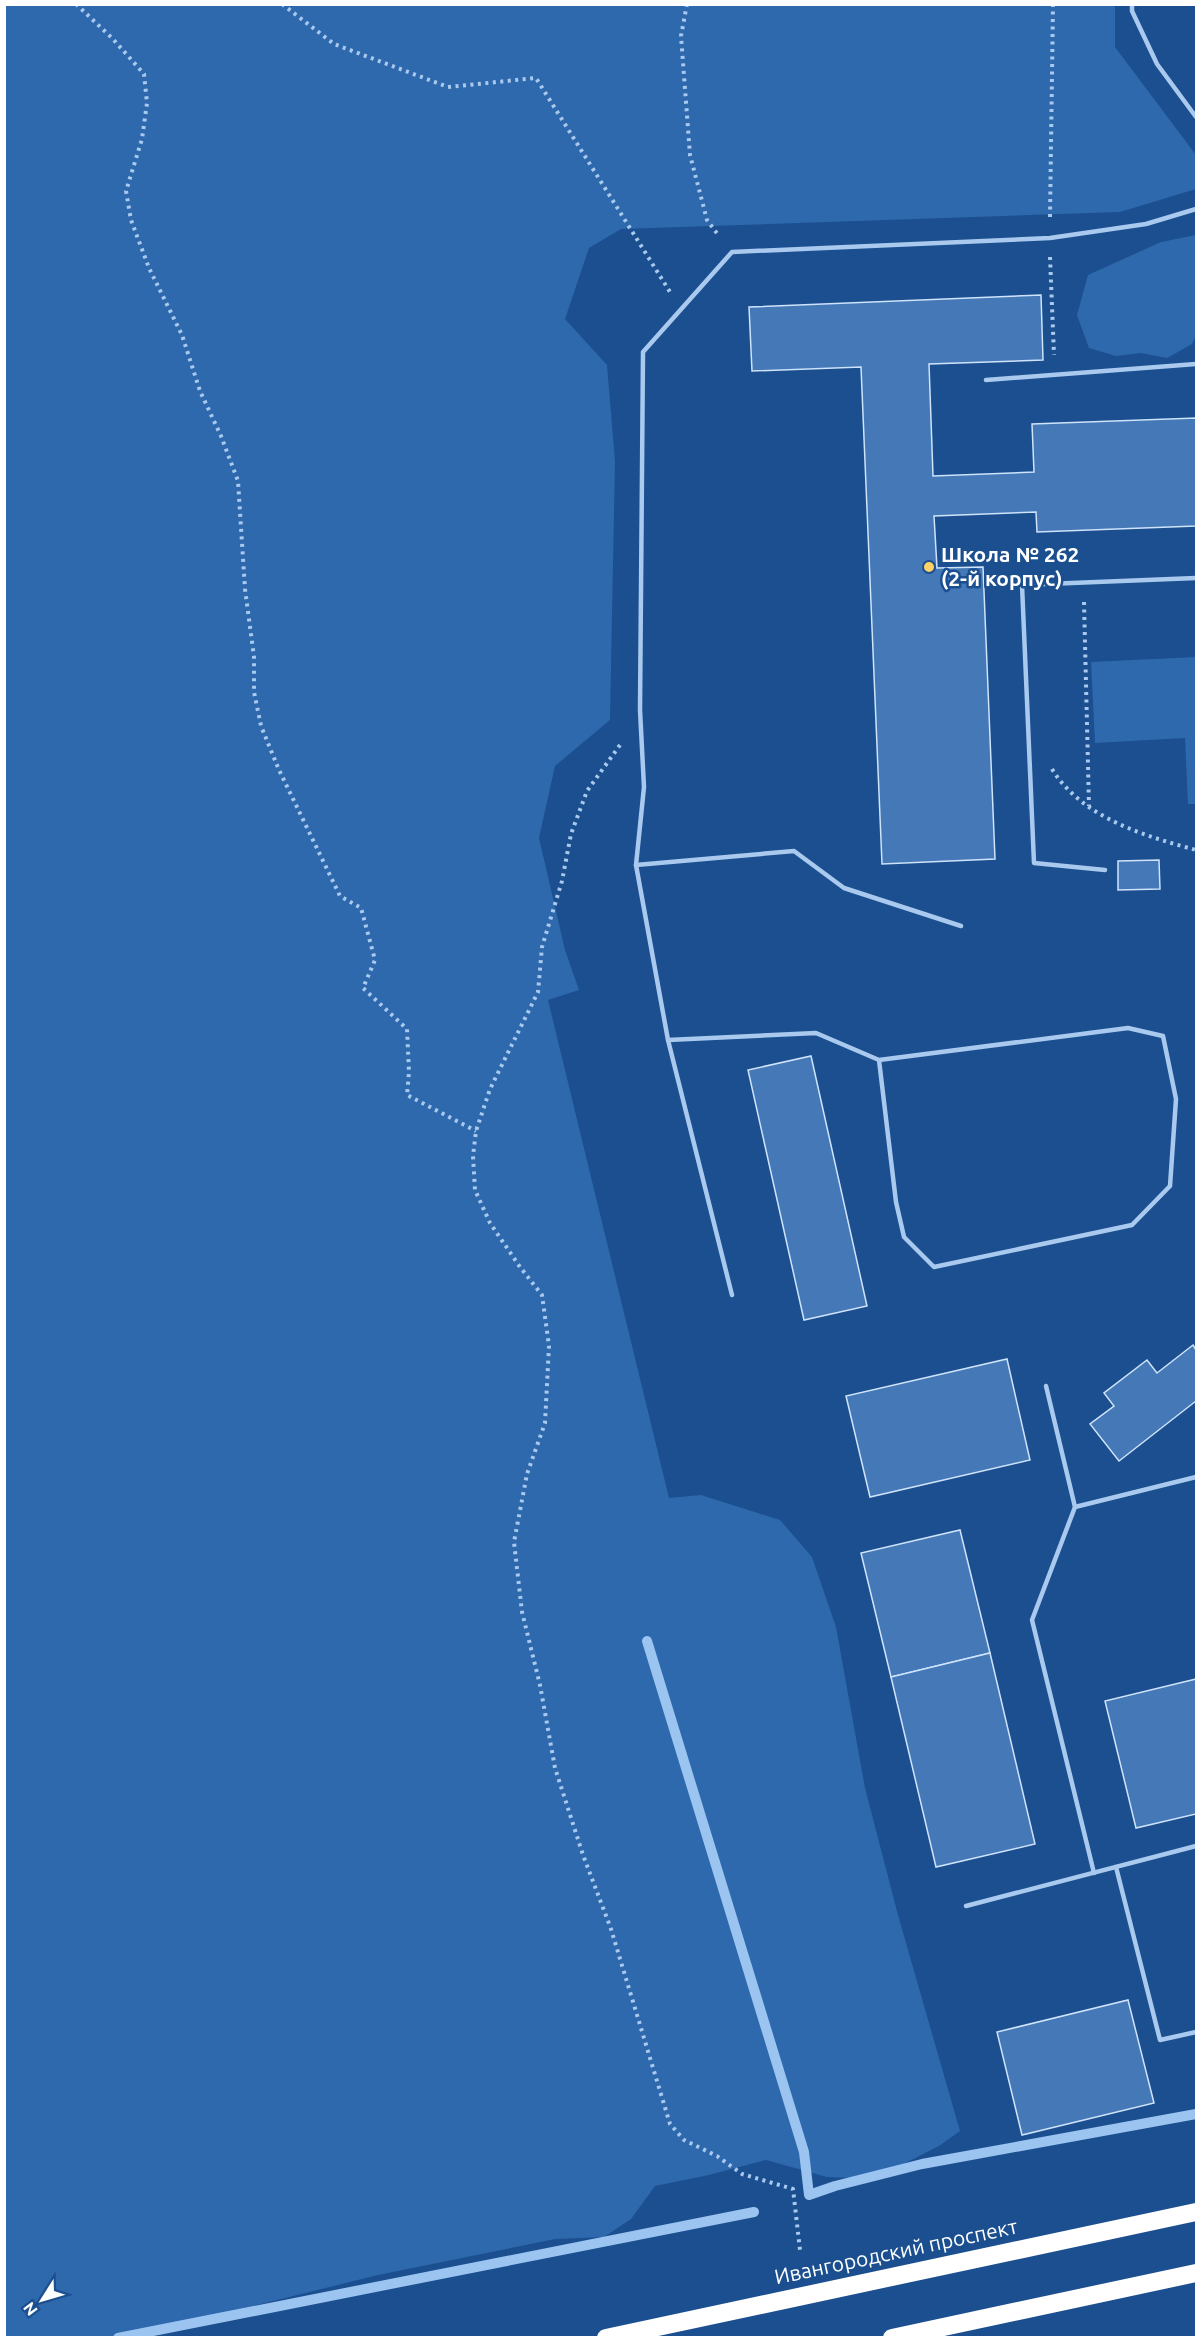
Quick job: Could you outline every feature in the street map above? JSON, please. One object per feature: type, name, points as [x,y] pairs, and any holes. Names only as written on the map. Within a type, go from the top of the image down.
[{"type":"highway","name":"Ивангородский проспект","points":[[606,2337],[1197,2212]]},
{"type":"highway","points":[[892,2337],[1197,2273]]},
{"type":"lane","points":[[1132,4],[1132,11],[1157,64],[1197,117]]},
{"type":"lane","points":[[732,1295],[668,1040],[636,865],[644,787],[640,710],[642,352],[732,252],[1050,238],[1146,224],[1197,209]]},
{"type":"lane","points":[[986,380],[1197,364]]},
{"type":"lane","points":[[1105,870],[1034,863],[1022,585],[1197,578]]},
{"type":"lane","points":[[636,865],[794,851],[844,888],[961,926]]},
{"type":"lane","points":[[668,1040],[816,1033],[879,1060],[1128,1028],[1163,1036],[1176,1099],[1170,1186],[1132,1225],[934,1267],[904,1237],[896,1202],[879,1060]]},
{"type":"lane","points":[[1046,1386],[1075,1507],[1032,1620],[1094,1873]]},
{"type":"lane","points":[[1075,1507],[1197,1477]]},
{"type":"lane","points":[[966,1906],[1197,1846]]},
{"type":"lane","points":[[1116,1867],[1160,2040],[1197,2032]]},
{"type":"path","points":[[76,4],[144,74],[147,103],[142,139],[126,191],[131,220],[149,268],[182,335],[200,392],[221,436],[238,481],[245,589],[254,657],[254,692],[261,726],[279,770],[340,896],[361,908],[375,960],[363,988],[407,1029],[410,1072],[407,1095],[476,1131]]},
{"type":"path","points":[[282,4],[334,44],[448,87],[536,78],[680,309]]},
{"type":"path","points":[[687,4],[681,36],[690,155],[706,220],[732,252]]},
{"type":"path","points":[[1053,4],[1050,238],[1055,375]]},
{"type":"path","points":[[1084,582],[1089,806]]},
{"type":"path","points":[[640,710],[616,751],[587,790],[571,834],[562,881],[542,947],[538,992],[490,1089],[476,1131],[473,1156],[475,1190],[490,1223],[520,1268],[542,1295],[549,1346],[545,1423],[527,1474],[514,1542],[522,1612],[540,1685],[555,1768],[583,1855],[615,1940],[670,2124],[684,2140],[717,2156],[742,2174],[793,2189],[800,2250]]},
{"type":"path","points":[[1028,730],[1054,773],[1072,794],[1123,827],[1197,850]]},
{"type":"shaded area","points":[[5,4],[1115,5],[1115,47],[1196,155],[1196,189],[1120,212],[621,229],[589,248],[565,319],[607,365],[615,461],[610,720],[555,766],[539,838],[565,950],[579,990],[548,1000],[669,1498],[701,1495],[780,1520],[812,1557],[836,1627],[865,1788],[898,1915],[960,2131],[939,2146],[874,2179],[827,2177],[766,2160],[655,2186],[631,2219],[604,2237],[555,2239],[378,2275],[245,2308],[110,2337],[5,2337]]},
{"type":"shaded area","points":[[1196,235],[1196,335],[1192,344],[1167,358],[1141,353],[1116,356],[1089,348],[1077,315],[1088,275],[1161,242]]},
{"type":"shaded area","points":[[1196,657],[1196,804],[1188,804],[1185,738],[1095,743],[1091,662]]},
{"type":"building","points":[[1041,295],[1043,360],[929,364],[933,476],[1034,472],[1032,424],[1196,418],[1196,526],[1037,532],[1036,512],[934,516],[937,568],[983,567],[995,859],[882,864],[861,367],[752,371],[749,307]]},
{"type":"building","points":[[1159,860],[1160,889],[1118,890],[1118,861]]},
{"type":"building","points":[[811,1056],[867,1306],[804,1320],[748,1070]]},
{"type":"building","points":[[1193,1345],[1196,1350],[1196,1401],[1119,1461],[1090,1424],[1114,1406],[1104,1393],[1147,1360],[1157,1373]]},
{"type":"building","points":[[1007,1359],[1030,1460],[870,1497],[846,1396]]},
{"type":"building","points":[[960,1530],[990,1653],[891,1677],[861,1553]]},
{"type":"building","points":[[990,1653],[1035,1844],[936,1867],[891,1677]]},
{"type":"building","points":[[1196,1679],[1196,1814],[1136,1828],[1105,1701]]},
{"type":"building","points":[[1128,2000],[1154,2103],[1022,2135],[997,2032]]},
{"type":"waterway","points":[[647,1641],[804,2152],[809,2195],[835,2186],[922,2164],[1196,2114]]},
{"type":"waterway","points":[[118,2338],[754,2212]]},
{"type":"place","name":"Школа № 262 (2-й корпус)","points":[[929,567]]}]
